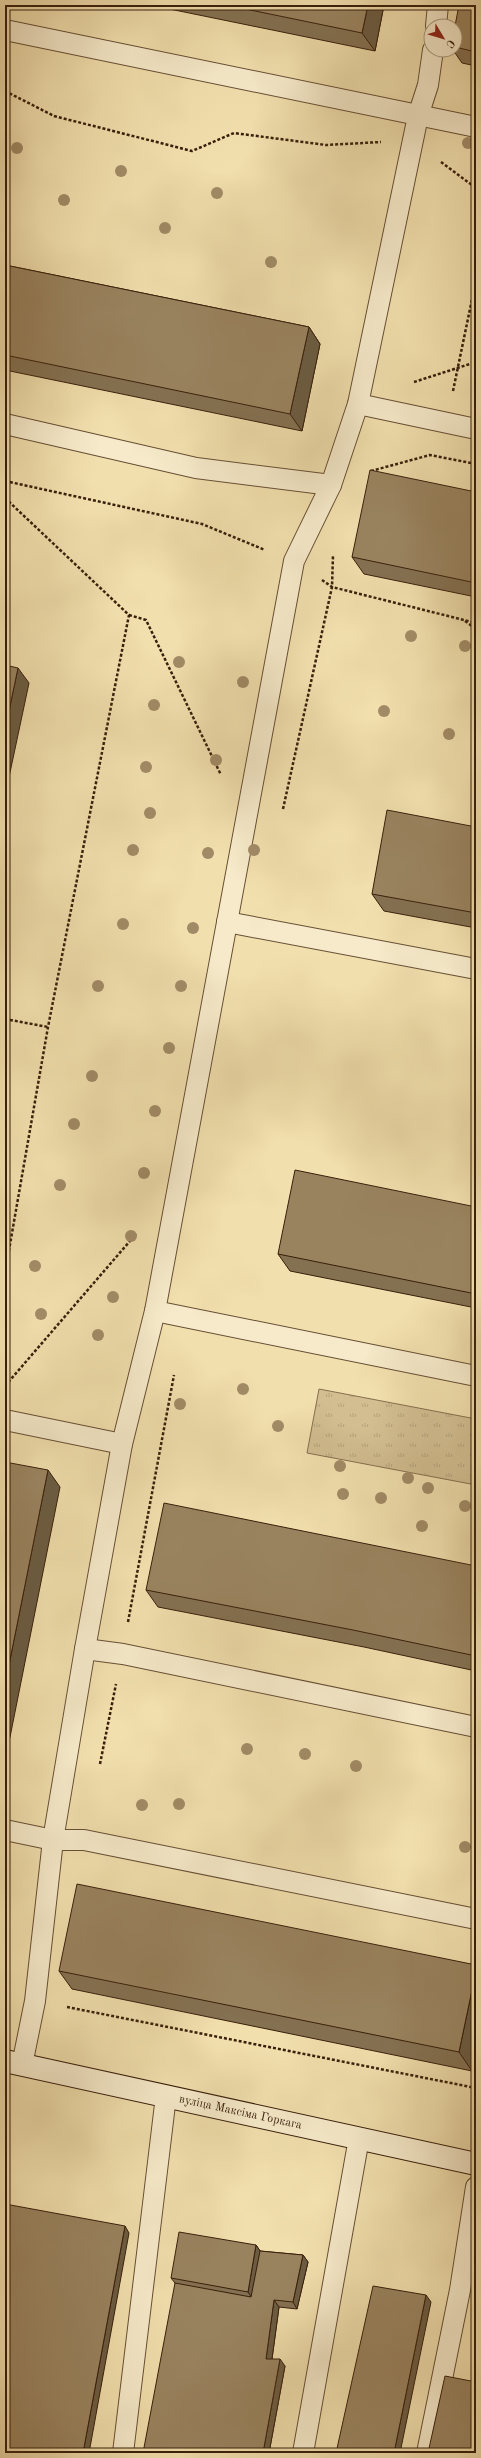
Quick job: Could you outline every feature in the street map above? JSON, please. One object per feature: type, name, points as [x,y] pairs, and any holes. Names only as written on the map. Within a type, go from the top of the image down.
[{"type":"main road","name":"вуліца Максіма Горкага","points":[[14,2063],[476,2164]]},
{"type":"lane","points":[[437,18],[438,5]]},
{"type":"lane","points":[[5,30],[476,127]]},
{"type":"lane","points":[[14,2063],[35,2000],[52,1840],[85,1649],[122,1444],[155,1311],[294,561],[331,485],[358,404],[418,116],[428,84],[431,58]]},
{"type":"lane","points":[[358,404],[476,428]]},
{"type":"lane","points":[[5,424],[196,468],[331,485]]},
{"type":"lane","points":[[227,922],[476,969]]},
{"type":"lane","points":[[155,1311],[476,1376]]},
{"type":"lane","points":[[5,1420],[122,1444]]},
{"type":"lane","points":[[85,1649],[123,1654],[476,1727]]},
{"type":"lane","points":[[5,1830],[52,1840],[84,1840],[476,1919]]},
{"type":"lane","points":[[123,2453],[166,2096]]},
{"type":"lane","points":[[303,2453],[359,2138]]},
{"type":"lane","points":[[428,2453],[468,2292],[476,2187]]},
{"type":"path","points":[[5,91],[54,116],[192,151],[234,133],[326,145],[363,141],[413,142],[476,188]]},
{"type":"path","points":[[430,455],[444,422],[459,367],[476,280]]},
{"type":"path","points":[[393,410],[399,387],[476,362]]},
{"type":"path","points":[[367,476],[371,470],[430,455],[476,464]]},
{"type":"path","points":[[5,481],[202,524],[294,561],[332,587],[476,623]]},
{"type":"path","points":[[5,498],[129,615],[146,620],[245,825]]},
{"type":"path","points":[[282,811],[332,587],[333,551]]},
{"type":"path","points":[[5,1273],[48,1027],[129,615]]},
{"type":"path","points":[[463,620],[476,629]]},
{"type":"path","points":[[5,1019],[48,1027]]},
{"type":"path","points":[[5,1386],[138,1231]]},
{"type":"path","points":[[99,1770],[123,1654],[174,1372]]},
{"type":"path","points":[[35,2000],[476,2088]]},
{"type":"green space","points":[[319,1389],[476,1419],[476,1485],[307,1453]]},
{"type":"building","points":[[226,5],[368,5],[362,33]]},
{"type":"building","points":[[459,5],[476,5],[476,52],[463,49],[463,18],[457,18]]},
{"type":"building","points":[[5,265],[309,327],[290,414],[5,355]]},
{"type":"building","points":[[370,470],[476,492],[476,583],[352,557]]},
{"type":"building","points":[[5,665],[18,668],[5,730]]},
{"type":"building","points":[[387,810],[476,827],[476,913],[372,894]]},
{"type":"building","points":[[295,1170],[476,1207],[476,1294],[278,1254]]},
{"type":"building","points":[[5,1462],[48,1470],[5,1685]]},
{"type":"building","points":[[164,1503],[476,1566],[476,1656],[353,1630],[146,1590]]},
{"type":"building","points":[[77,1884],[476,1965],[459,2052],[59,1971]]},
{"type":"building","points":[[5,2204],[125,2226],[83,2453],[5,2453]]},
{"type":"building","points":[[179,2232],[256,2245],[248,2292],[171,2278]]},
{"type":"building","points":[[260,2251],[303,2255],[293,2302],[274,2300],[266,2359],[280,2359],[263,2453],[143,2453],[175,2283],[251,2297]]},
{"type":"building","points":[[373,2286],[426,2295],[394,2453],[336,2453]]},
{"type":"building","points":[[445,2376],[476,2382],[476,2453],[428,2453]]}]
